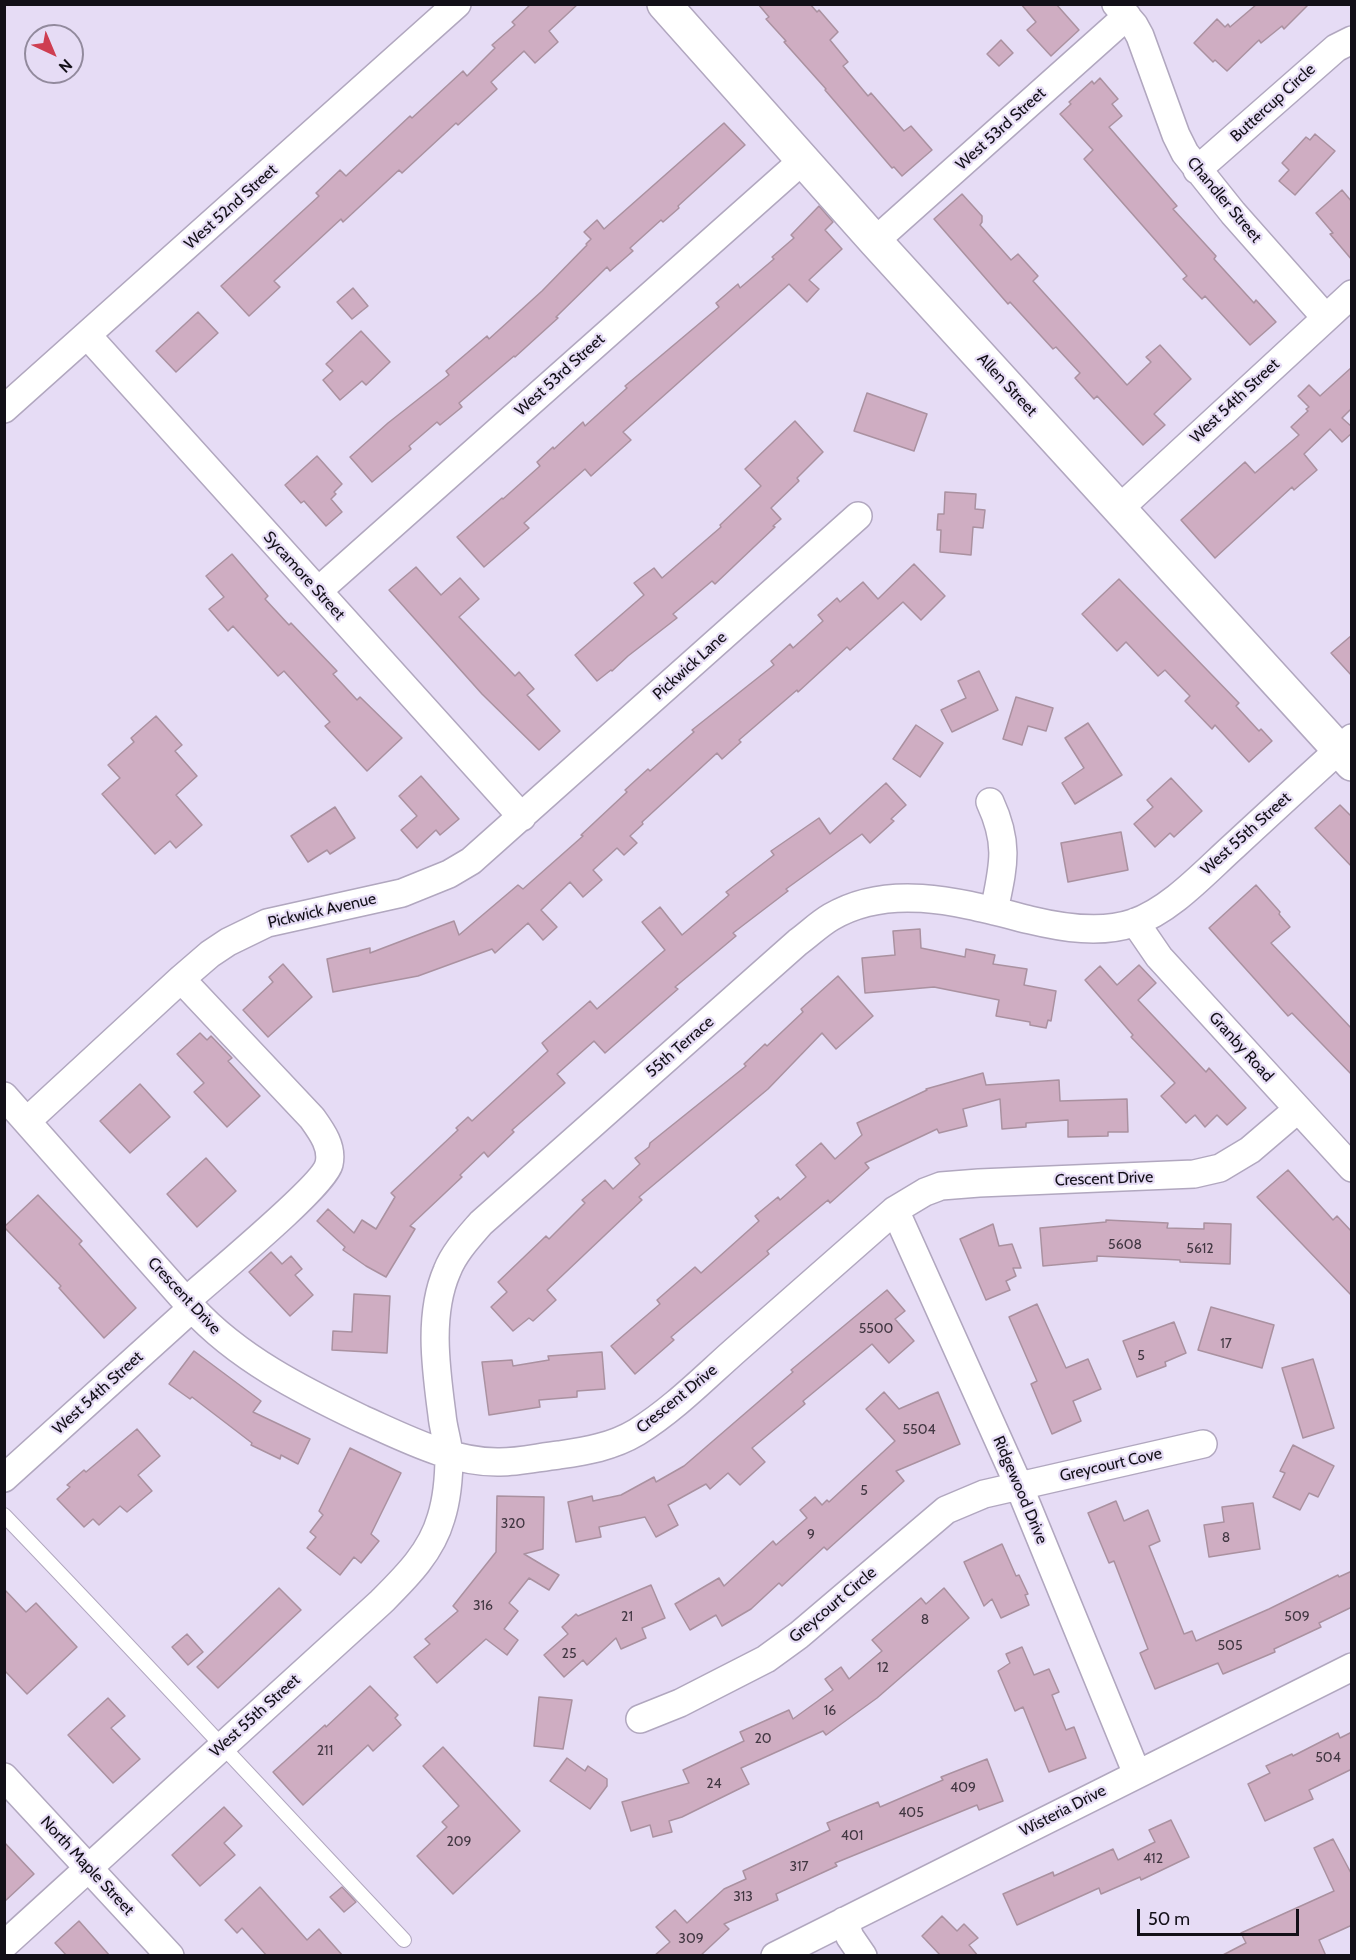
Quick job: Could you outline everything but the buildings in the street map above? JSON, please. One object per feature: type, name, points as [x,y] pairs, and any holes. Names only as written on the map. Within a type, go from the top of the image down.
[{"type":"street","name":"West 52nd Street","points":[[4,409],[457,4]]},
{"type":"street","name":"Allen Street","points":[[664,4],[875,241],[1119,508],[1347,751]]},
{"type":"street","name":"West 53rd Street","points":[[875,241],[1121,10]]},
{"type":"street","name":"Chandler Street","points":[[1121,10],[1140,36],[1176,135],[1197,170],[1326,318]]},
{"type":"street","name":"Buttercup Circle","points":[[1197,170],[1336,48],[1352,40]]},
{"type":"street","name":"West 53rd Street","points":[[318,591],[803,160]]},
{"type":"street","name":"West 54th Street","points":[[1119,508],[1352,294]]},
{"type":"street","name":"Sycamore Street","points":[[87,335],[522,817]]},
{"type":"street","name":"Pickwick Lane","points":[[522,817],[858,516]]},
{"type":"street","name":"West 55th Street","points":[[1135,922],[1159,911],[1347,751]]},
{"type":"street","points":[[990,802],[1001,832],[1004,849],[1003,869],[994,911]]},
{"type":"street","name":"Pickwick Avenue","points":[[27,1121],[181,979],[228,942],[267,923],[402,893],[449,874],[471,861],[522,817]]},
{"type":"street","name":"55th Terrace","points":[[449,1454],[442,1417],[436,1352],[436,1314],[440,1288],[447,1269],[462,1245],[481,1223],[798,942],[830,917],[854,905],[876,899],[901,897],[920,898],[994,911],[1072,928],[1118,927],[1135,922]]},
{"type":"street","name":"Granby Road","points":[[1135,922],[1159,957],[1352,1168]]},
{"type":"street","name":"West 54th Street","points":[[4,1479],[302,1198],[319,1181],[330,1162],[325,1136],[312,1118],[181,979]]},
{"type":"street","name":"Crescent Drive","points":[[4,1096],[209,1327],[230,1344],[258,1363],[346,1411],[400,1436],[449,1454],[474,1460],[500,1462],[591,1450],[611,1445],[635,1433],[676,1403],[895,1210],[941,1186],[979,1182],[1194,1174],[1220,1167],[1250,1150],[1298,1109]]},
{"type":"street","name":"Ridgewood Drive","points":[[895,1210],[1019,1486],[1137,1774]]},
{"type":"street","name":"Greycourt Cove","points":[[1019,1486],[1203,1444]]},
{"type":"street","name":"West 55th Street","points":[[4,1945],[381,1602],[410,1572],[428,1546],[441,1520],[446,1498],[449,1454]]},
{"type":"street","name":"Greycourt Circle","points":[[640,1719],[680,1703],[766,1659],[799,1635],[946,1510],[984,1494],[1019,1486]]},
{"type":"street","name":"Wisteria Drive","points":[[775,1956],[1352,1667]]},
{"type":"street","name":"North Maple Street","points":[[4,1777],[170,1956]]},
{"type":"street","points":[[844,1921],[850,1937],[863,1956]]},
{"type":"lane","points":[[4,1515],[140,1656],[222,1747],[404,1940]]}]
